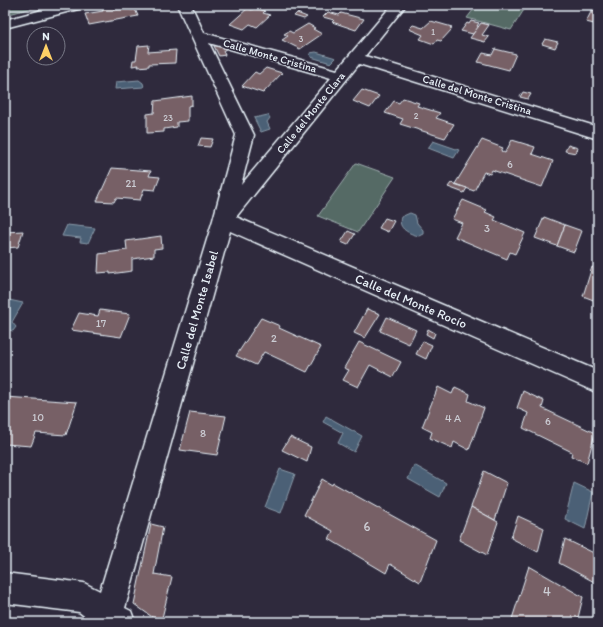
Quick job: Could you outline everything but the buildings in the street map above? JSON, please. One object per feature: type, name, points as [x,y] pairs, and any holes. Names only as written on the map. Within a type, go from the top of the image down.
[{"type":"street","points":[[5,24],[77,5]]},
{"type":"street","name":"Calle del Monte Isabel","points":[[112,619],[223,220],[245,135],[184,5]]},
{"type":"street","name":"Calle del Monte Clara","points":[[223,220],[399,5]]},
{"type":"street","name":"Calle Monte Cristina","points":[[199,36],[340,76]]},
{"type":"street","name":"Calle del Monte Cristina","points":[[356,58],[598,133]]},
{"type":"street","name":"Calle del Monte Rocío","points":[[223,220],[598,382]]},
{"type":"street","points":[[5,588],[84,598],[112,619]]},
{"type":"green space","points":[[5,5],[44,5],[5,15]]},
{"type":"green space","points":[[477,5],[527,5],[511,30],[467,18]]},
{"type":"green space","points":[[356,163],[395,177],[358,232],[318,216]]},
{"type":"water","points":[[316,52],[336,58],[331,63],[311,57],[310,53]]},
{"type":"water","points":[[139,80],[143,83],[144,87],[115,89],[116,82]]},
{"type":"water","points":[[268,115],[270,118],[267,122],[270,129],[261,132],[254,118]]},
{"type":"water","points":[[433,141],[459,150],[454,158],[428,148]]},
{"type":"water","points":[[410,213],[415,215],[417,223],[423,230],[423,234],[419,236],[408,232],[401,225],[401,217]]},
{"type":"water","points":[[67,225],[95,228],[88,243],[80,242],[81,238],[62,236]]},
{"type":"water","points":[[9,300],[23,303],[12,322],[16,327],[13,331],[5,329],[5,307]]},
{"type":"water","points":[[326,416],[362,436],[354,452],[338,443],[343,433],[323,422]]},
{"type":"water","points":[[414,465],[446,483],[440,497],[408,479]]},
{"type":"water","points":[[280,469],[295,474],[281,513],[265,507]]},
{"type":"water","points":[[574,483],[593,492],[585,529],[565,519]]}]
